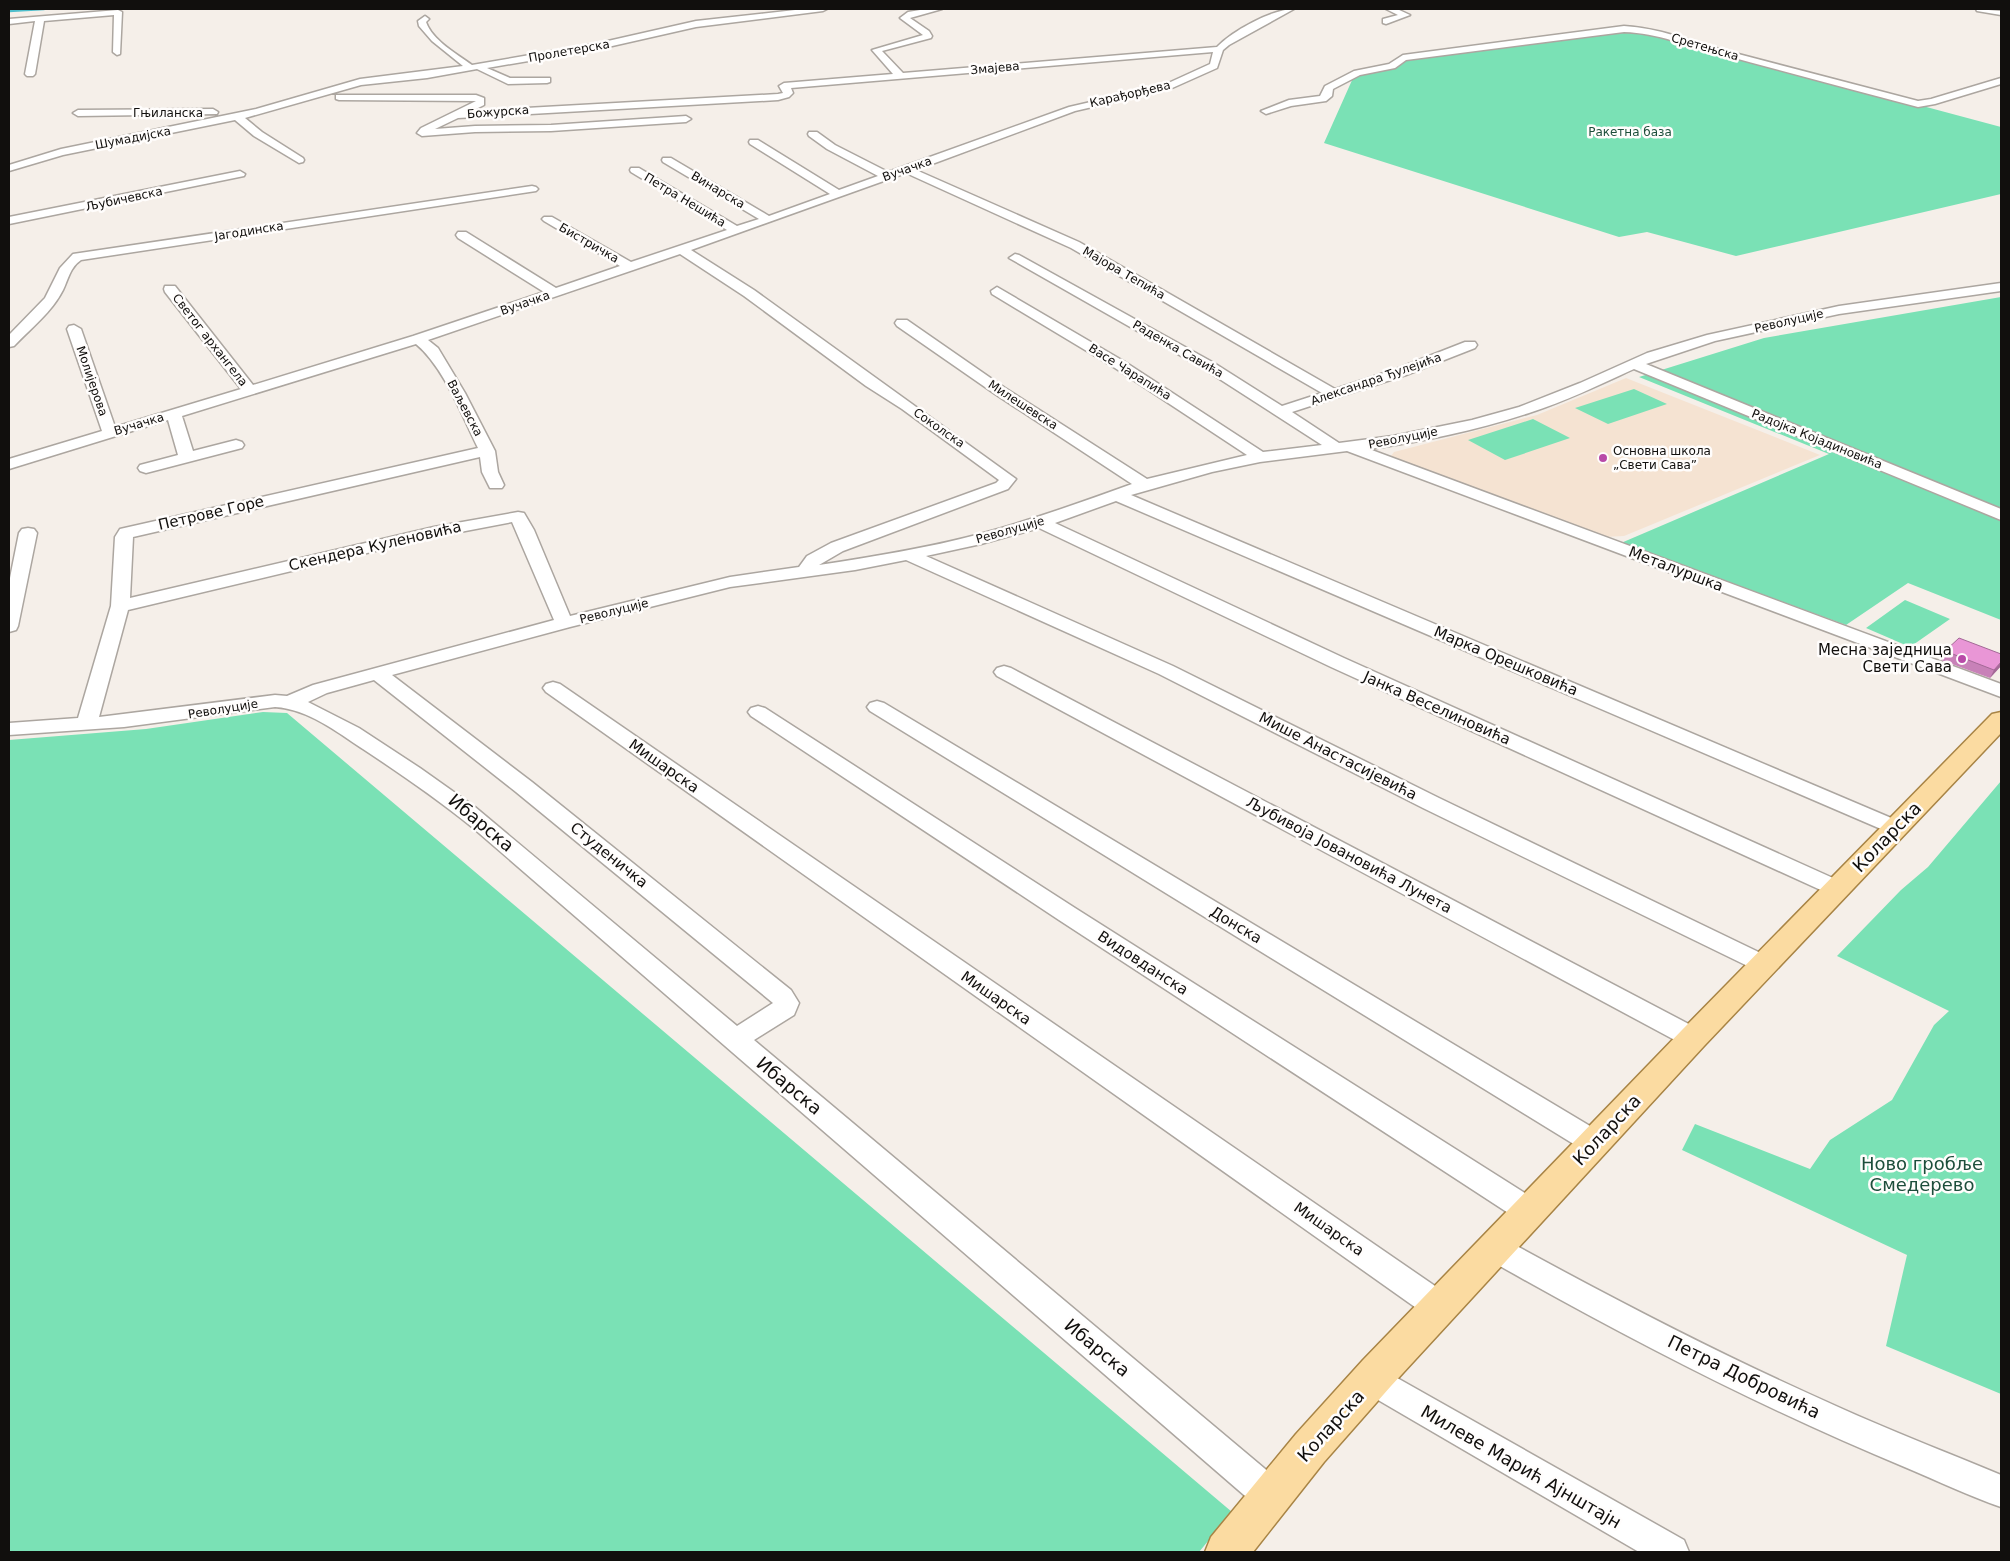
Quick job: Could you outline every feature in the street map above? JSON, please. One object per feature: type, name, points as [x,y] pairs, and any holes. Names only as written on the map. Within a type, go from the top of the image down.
[{"type":"main road","name":"Коларска","points":[[1226,1552],[1320,1436],[1494,1248],[1693,1038],[2001,719]]},
{"type":"street","name":"Пролетерска","points":[[258,112],[316,97],[360,82],[414,77],[599,46],[696,24],[822,9]]},
{"type":"street","points":[[900,75],[876,50],[928,36],[904,18],[911,14],[938,9]]},
{"type":"street","name":"Карађорђева","points":[[1036,122],[1085,105],[1150,91],[1183,81],[1214,66],[1219,49],[1231,38],[1290,9]]},
{"type":"street","points":[[1386,21],[1406,15],[1390,9]]},
{"type":"street","points":[[1980,9],[2001,12]]},
{"type":"street","points":[[1266,11],[1279,14]]},
{"type":"street","points":[[9,21],[118,12],[117,52]]},
{"type":"street","points":[[30,74],[40,19]]},
{"type":"street","points":[[425,19],[422,22],[422,26],[433,38],[475,67],[508,81],[547,80]]},
{"type":"street","name":"Сретењска","points":[[1266,111],[1289,103],[1323,99],[1327,96],[1328,88],[1357,73],[1369,69],[1389,67],[1402,59],[1630,28],[1676,38],[1717,51],[1918,104],[1940,100],[2001,81]]},
{"type":"street","name":"Змајева","points":[[783,97],[788,94],[784,86],[786,85],[1219,49]]},
{"type":"street","name":"Пролетерска","points":[[316,97],[476,98],[482,100],[482,103],[457,115]]},
{"type":"street","name":"Божурска","points":[[686,118],[551,128],[475,129],[422,133],[429,127],[457,115],[783,97]]},
{"type":"street","name":"Гњиланска","points":[[78,113],[258,112]]},
{"type":"street","name":"Шумадијска","points":[[9,168],[61,152],[258,112]]},
{"type":"street","points":[[238,117],[258,134],[299,160]]},
{"type":"street","name":"Вучачка","points":[[9,464],[418,339],[768,220],[1036,122]]},
{"type":"street","points":[[813,134],[831,147],[887,176]]},
{"type":"street","points":[[754,142],[838,194]]},
{"type":"street","name":"Винарска","points":[[667,160],[768,220]]},
{"type":"street","name":"Мајора Тепића","points":[[906,169],[1075,245],[1334,394]]},
{"type":"street","name":"Петра Нешића","points":[[635,170],[735,230]]},
{"type":"street","name":"Љубичевска","points":[[9,221],[240,174]]},
{"type":"street","name":"Јагодинска","points":[[9,343],[47,305],[61,283],[68,264],[77,257],[532,189]]},
{"type":"street","name":"Бистричка","points":[[548,219],[630,267]]},
{"type":"street","points":[[462,235],[555,293]]},
{"type":"street","name":"Соколска","points":[[681,249],[749,293],[864,378],[908,406],[1008,479],[1002,486],[831,550],[813,560],[805,572]]},
{"type":"street","name":"Раденка Савића","points":[[1015,258],[1209,366],[1344,448]]},
{"type":"street","name":"Револуције","points":[[9,729],[170,716],[275,701],[290,702],[314,691],[377,673],[564,623],[730,582],[855,565],[981,539],[1040,522],[1145,485],[1260,457],[1344,448],[1438,432],[1502,416],[1584,386],[1669,349],[1703,340],[1839,310],[2001,287]]},
{"type":"street","name":"Светог архангела","points":[[170,289],[250,391]]},
{"type":"street","name":"Васе Чарапића","points":[[997,291],[1120,366],[1260,457]]},
{"type":"street","name":"Милешевска","points":[[902,324],[1000,391],[1145,485]]},
{"type":"street","name":"Молијерова","points":[[74,330],[110,433]]},
{"type":"street","name":"Ваљевска","points":[[418,339],[433,351],[458,393],[487,450],[490,472],[496,486]]},
{"type":"street","name":"Александра Ђулејића","points":[[1281,411],[1401,372],[1470,345]]},
{"type":"street","name":"Радојка Којадиновића","points":[[1633,364],[2001,515]]},
{"type":"street","points":[[174,414],[187,458]]},
{"type":"street","points":[[146,468],[236,445]]},
{"type":"street","name":"Металуршка","points":[[1344,448],[2001,691]]},
{"type":"street","name":"Петрове Горе","points":[[87,723],[120,606],[124,537],[126,532],[487,450]]},
{"type":"street","name":"Марка Орешковића","points":[[1116,495],[1895,828]]},
{"type":"street","name":"Скендера Куленовића","points":[[120,606],[434,532],[514,517],[518,518],[525,530],[564,623]]},
{"type":"street","name":"Јанка Веселиновића","points":[[1040,522],[1363,676],[1484,728],[1836,889]]},
{"type":"street","points":[[9,626],[28,533]]},
{"type":"street","name":"Мише Анастасијевића","points":[[908,554],[1166,670],[1431,803],[1764,965]]},
{"type":"street","name":"Љубивоја Јовановића Лунета","points":[[1004,672],[1693,1038]]},
{"type":"street","name":"Студеничка","points":[[377,673],[524,787],[782,996],[786,1003],[785,1008],[736,1040]]},
{"type":"street","name":"Мишарска","points":[[553,688],[1440,1307]]},
{"type":"street","name":"Ибарска","points":[[290,702],[336,722],[442,792],[1271,1496]]},
{"type":"street","name":"Донска","points":[[877,707],[1595,1143]]},
{"type":"street","name":"Видовданска","points":[[758,712],[1067,914],[1529,1211]]},
{"type":"street","name":"Петра Добровића","points":[[1494,1248],[1558,1284],[1723,1368],[1871,1437],[2001,1491]]},
{"type":"street","name":"Милеве Марић Ајнштајн","points":[[1372,1380],[1672,1552]]},
{"type":"shaded area","name":"Основна школа „Свети Сава”","points":[[1626,378],[1820,455],[1624,536],[1604,537],[1393,459],[1391,456],[1394,452],[1537,415]]},
{"type":"green space","name":"Ракетна база","points":[[1645,28],[1717,51],[2001,127],[2001,194],[1736,256],[1647,232],[1619,237],[1324,143],[1353,78],[1406,59]]},
{"type":"green space","points":[[2001,297],[2001,620],[1908,583],[1846,625],[1621,543],[1829,454],[1639,377],[1764,338]]},
{"type":"green space","points":[[1634,389],[1667,404],[1608,424],[1575,408]]},
{"type":"green space","points":[[1533,419],[1570,438],[1505,460],[1468,440]]},
{"type":"green space","points":[[1905,600],[1950,619],[1910,647],[1866,628]]},
{"type":"green space","points":[[263,712],[287,713],[1232,1512],[1199,1552],[9,1552],[9,740],[146,729]]},
{"type":"green space","name":"Ново гробље Смедерево","points":[[2001,781],[2001,1394],[1886,1346],[1907,1255],[1682,1150],[1695,1124],[1810,1169],[1830,1140],[1892,1100],[1934,1025],[1949,1011],[1837,956],[1901,890],[1928,867]]},
{"type":"building","points":[[1959,638],[2001,654],[2001,662],[1994,670],[1945,651]]},
{"type":"waterway","points":[[9,11],[44,9]]},
{"type":"place","name":"Основна школа „Свети Сава”","points":[[1603,458]]},
{"type":"place","name":"Месна заједница Свети Сава","points":[[1962,659]]}]
